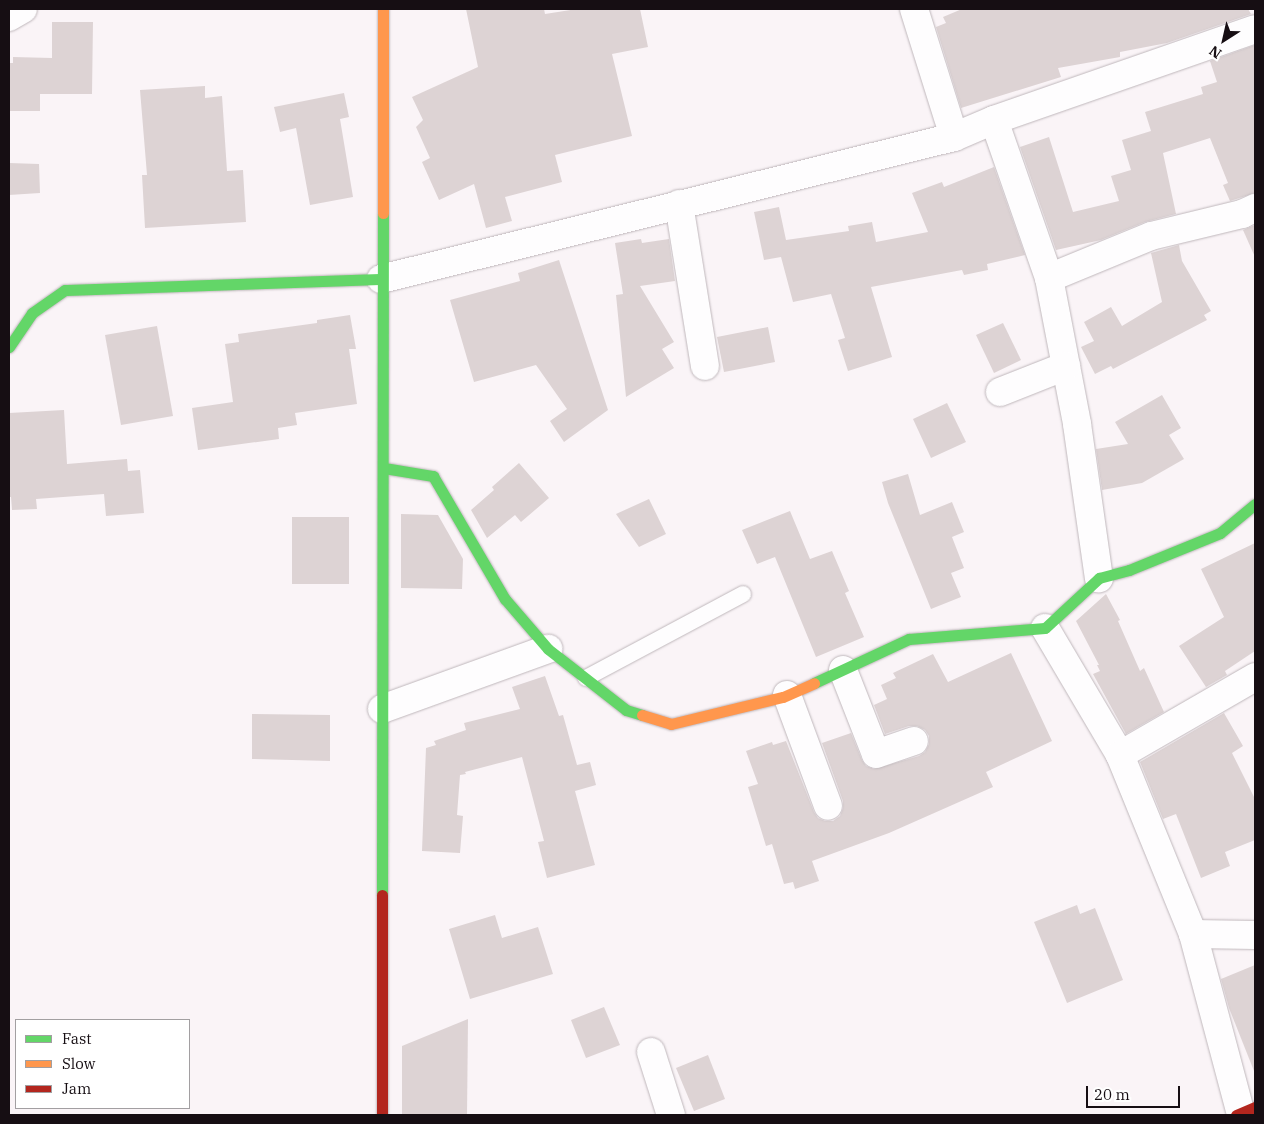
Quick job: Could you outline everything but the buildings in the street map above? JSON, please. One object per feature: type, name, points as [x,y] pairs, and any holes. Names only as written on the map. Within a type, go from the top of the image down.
[{"type":"street","points":[[9,17],[23,9]]},
{"type":"street","points":[[382,1115],[384,468],[381,279],[383,9]]},
{"type":"street","points":[[914,9],[954,137]]},
{"type":"street","points":[[11,338],[32,313],[65,290],[381,279],[954,137],[994,120],[1255,29]]},
{"type":"street","points":[[994,120],[1049,278],[1066,366],[1100,578]]},
{"type":"street","points":[[679,204],[706,366]]},
{"type":"street","points":[[1049,278],[1151,236],[1242,214],[1255,208]]},
{"type":"street","points":[[1000,392],[1066,366]]},
{"type":"street","points":[[384,468],[432,476],[505,599],[548,649],[626,710],[671,724],[787,695],[910,639],[1045,628],[1100,578],[1129,570],[1220,533],[1255,504]]},
{"type":"street","points":[[1045,628],[1120,755],[1193,934],[1243,1113]]},
{"type":"street","points":[[382,709],[548,649]]},
{"type":"street","points":[[843,670],[876,754],[914,741]]},
{"type":"street","points":[[1120,755],[1255,676]]},
{"type":"street","points":[[787,695],[828,806]]},
{"type":"street","points":[[1193,934],[1255,935]]},
{"type":"street","points":[[651,1052],[671,1115]]},
{"type":"lane","points":[[586,678],[743,594]]},
{"type":"traffic: fast","points":[[382,895],[383,213]]},
{"type":"traffic: fast","points":[[9,347],[32,313],[65,290],[381,279]]},
{"type":"traffic: fast","points":[[384,468],[433,476],[505,599],[548,649],[626,710],[642,715]]},
{"type":"traffic: fast","points":[[814,683],[909,639],[1045,628],[1099,578],[1129,570],[1220,533],[1255,504]]},
{"type":"traffic: slow","points":[[383,9],[383,213]]},
{"type":"traffic: slow","points":[[642,715],[671,724],[783,697],[814,683]]},
{"type":"traffic: jam","points":[[382,895],[382,1115]]},
{"type":"traffic: jam","points":[[1236,1115],[1255,1107]]}]
